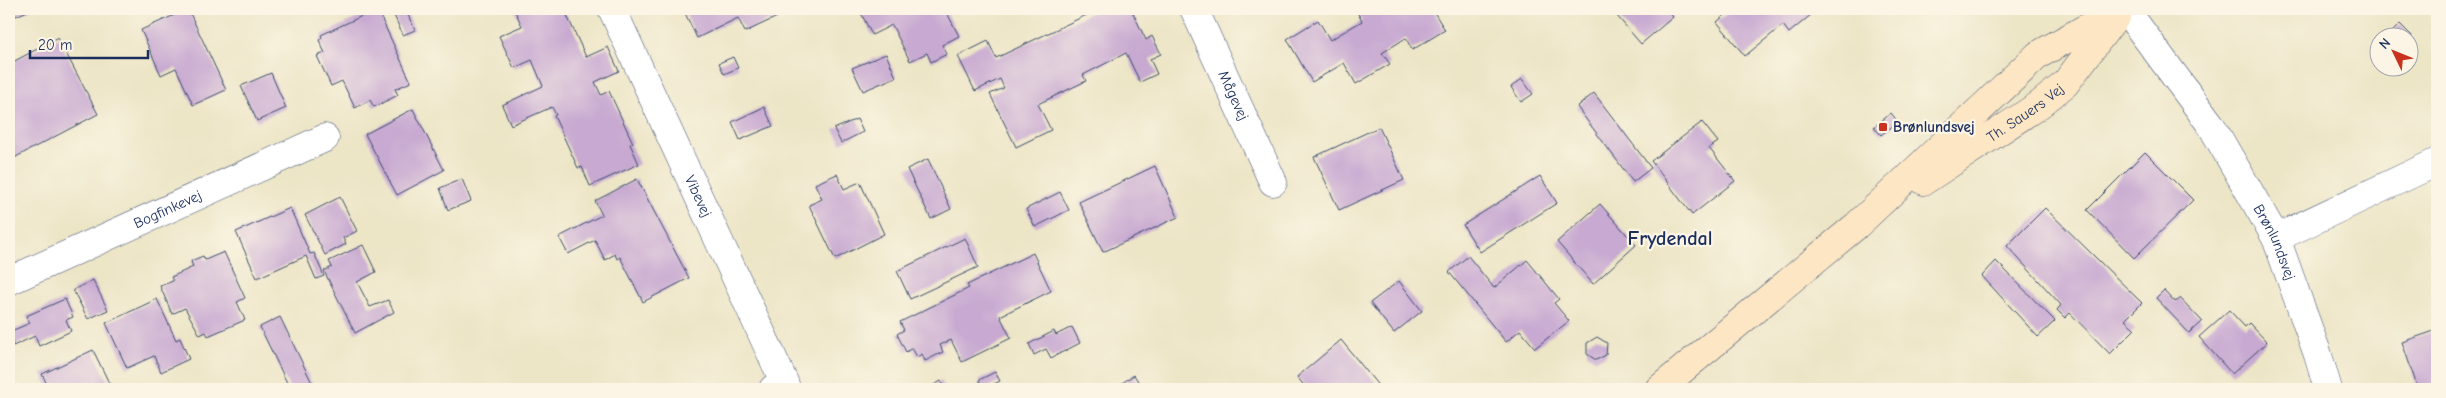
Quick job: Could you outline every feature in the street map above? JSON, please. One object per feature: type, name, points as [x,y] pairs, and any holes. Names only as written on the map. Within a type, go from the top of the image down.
[{"type":"main road","name":"Th. Sauers Vej","points":[[1856,226],[2040,105],[2065,84],[2122,9]]},
{"type":"main road","name":"Th. Sauers Vej","points":[[1659,389],[1856,226],[2038,55],[2122,9]]},
{"type":"street","name":"Vibevej","points":[[612,9],[779,386]]},
{"type":"street","name":"Mågevej","points":[[1194,9],[1273,182]]},
{"type":"street","name":"Brønlundsvej","points":[[2122,9],[2211,125],[2276,238],[2318,354],[2328,389]]},
{"type":"street","name":"Bogfinkevej","points":[[9,282],[325,138]]},
{"type":"street","points":[[2276,238],[2437,162]]},
{"type":"building","points":[[9,9],[32,9],[9,19]]},
{"type":"building","points":[[188,9],[226,90],[193,105],[176,68],[161,75],[141,30]]},
{"type":"building","points":[[377,9],[411,82],[395,89],[398,95],[374,107],[370,100],[355,108],[342,81],[331,86],[317,56],[325,53],[319,40],[322,38],[321,35]]},
{"type":"building","points":[[391,9],[405,9],[415,30],[403,35]]},
{"type":"building","points":[[514,9],[564,9],[586,57],[608,47],[619,71],[595,82],[601,95],[609,91],[633,143],[630,144],[639,164],[590,186],[582,167],[578,168],[554,116],[556,115],[552,107],[511,125],[502,105],[543,86],[532,60],[514,68],[499,36],[522,26]]},
{"type":"building","points":[[683,9],[789,9],[790,11],[745,32],[738,18],[697,38]]},
{"type":"building","points":[[859,9],[945,9],[959,36],[942,45],[947,54],[931,62],[927,53],[910,61],[892,25],[872,35]]},
{"type":"building","points":[[1099,9],[1131,9],[1146,40],[1152,36],[1161,54],[1150,59],[1157,74],[1140,82],[1126,53],[1083,75],[1086,81],[1038,104],[1051,130],[1016,147],[990,94],[1004,88],[1000,79],[975,91],[958,56],[988,41],[996,58]]},
{"type":"building","points":[[1357,9],[1432,9],[1445,30],[1412,50],[1406,38],[1382,53],[1390,64],[1356,84],[1344,63],[1312,82],[1287,39],[1318,20],[1330,40],[1362,21]]},
{"type":"building","points":[[1611,9],[1666,9],[1673,17],[1641,44]]},
{"type":"building","points":[[1732,9],[1818,9],[1789,33],[1783,25],[1745,56],[1717,22]]},
{"type":"building","points":[[2400,24],[2404,28],[2396,28]]},
{"type":"building","points":[[58,38],[98,114],[12,159],[9,153],[9,64]]},
{"type":"building","points":[[886,54],[896,77],[863,91],[852,68]]},
{"type":"building","points":[[733,57],[738,68],[724,74],[719,63]]},
{"type":"building","points":[[271,73],[286,108],[257,121],[241,86]]},
{"type":"building","points":[[1522,79],[1533,94],[1521,102],[1511,87]]},
{"type":"building","points":[[1594,93],[1651,168],[1633,182],[1577,107]]},
{"type":"building","points":[[764,107],[773,126],[740,140],[732,122]]},
{"type":"building","points":[[413,109],[444,170],[397,195],[365,134]]},
{"type":"building","points":[[1891,113],[1898,122],[1881,135],[1874,127]]},
{"type":"building","points":[[857,119],[863,132],[841,143],[834,129]]},
{"type":"building","points":[[1702,122],[1718,142],[1709,148],[1735,181],[1692,215],[1651,161]]},
{"type":"building","points":[[1379,127],[1404,180],[1339,210],[1314,157]]},
{"type":"building","points":[[2145,152],[2193,200],[2134,258],[2087,210]]},
{"type":"building","points":[[928,159],[951,209],[931,219],[907,169]]},
{"type":"building","points":[[1155,166],[1178,217],[1103,252],[1079,202]]},
{"type":"building","points":[[837,174],[844,189],[860,182],[884,234],[835,259],[809,205],[822,199],[815,184]]},
{"type":"building","points":[[1540,176],[1557,203],[1480,252],[1463,225]]},
{"type":"building","points":[[462,179],[471,201],[448,210],[440,188]]},
{"type":"building","points":[[637,179],[689,278],[643,302],[620,257],[617,259],[615,254],[605,260],[595,240],[568,254],[559,237],[602,215],[595,201]]},
{"type":"building","points":[[1060,192],[1069,210],[1035,227],[1026,209]]},
{"type":"building","points":[[340,197],[357,231],[343,238],[346,244],[325,255],[305,215]]},
{"type":"building","points":[[1600,204],[1636,245],[1593,284],[1557,242]]},
{"type":"building","points":[[290,208],[310,254],[314,253],[324,276],[316,279],[306,256],[257,278],[236,232]]},
{"type":"building","points":[[2045,208],[2142,303],[2125,320],[2135,329],[2110,354],[2070,313],[2065,318],[2057,310],[2061,305],[2007,246]]},
{"type":"building","points":[[965,238],[978,267],[910,299],[897,271]]},
{"type":"building","points":[[363,245],[376,272],[357,282],[370,307],[388,300],[394,312],[355,333],[324,271],[332,267],[329,261]]},
{"type":"building","points":[[224,252],[245,298],[237,302],[245,320],[208,336],[206,332],[200,335],[185,308],[172,314],[160,286],[173,281],[171,277],[193,267],[191,261],[203,256],[205,260]]},
{"type":"building","points":[[1033,253],[1051,291],[1000,316],[1011,338],[962,362],[951,340],[940,345],[943,352],[925,361],[922,354],[917,357],[912,348],[906,352],[897,334],[904,330],[900,322],[969,288],[967,285]]},
{"type":"building","points":[[1468,256],[1494,288],[1527,260],[1559,299],[1554,303],[1569,321],[1535,348],[1520,330],[1506,342],[1449,272]]},
{"type":"building","points":[[1996,261],[2055,321],[2038,337],[1982,276]]},
{"type":"building","points":[[93,280],[108,310],[88,319],[73,290]]},
{"type":"building","points":[[1399,281],[1422,311],[1394,333],[1370,303]]},
{"type":"building","points":[[2164,290],[2175,302],[2180,298],[2202,321],[2189,333],[2156,298]]},
{"type":"building","points":[[65,299],[73,317],[66,320],[71,331],[39,346],[35,336],[13,346],[9,332],[30,323],[26,316]]},
{"type":"building","points":[[157,299],[176,340],[180,338],[189,359],[161,372],[154,356],[127,368],[106,323]]},
{"type":"building","points":[[2229,310],[2245,327],[2249,323],[2267,342],[2232,374],[2199,337]]},
{"type":"building","points":[[280,317],[314,387],[310,389],[290,389],[260,327]]},
{"type":"building","points":[[1072,327],[1080,343],[1051,358],[1046,349],[1034,355],[1029,344],[1054,331],[1056,335]]},
{"type":"building","points":[[2437,330],[2437,389],[2418,389],[2402,342]]},
{"type":"building","points":[[1597,337],[1607,343],[1606,355],[1596,360],[1587,354],[1587,343]]},
{"type":"building","points":[[1341,340],[1381,389],[1307,389],[1297,377]]},
{"type":"building","points":[[93,350],[112,389],[49,389],[42,374]]},
{"type":"building","points":[[995,372],[1000,381],[984,389],[979,380]]},
{"type":"building","points":[[1134,375],[1143,389],[1113,389]]},
{"type":"building","points":[[941,381],[946,389],[927,389]]},
{"type":"place","name":"Brønlundsvej","points":[[1883,127]]},
{"type":"district","name":"Frydendal","points":[[1670,238]]}]
